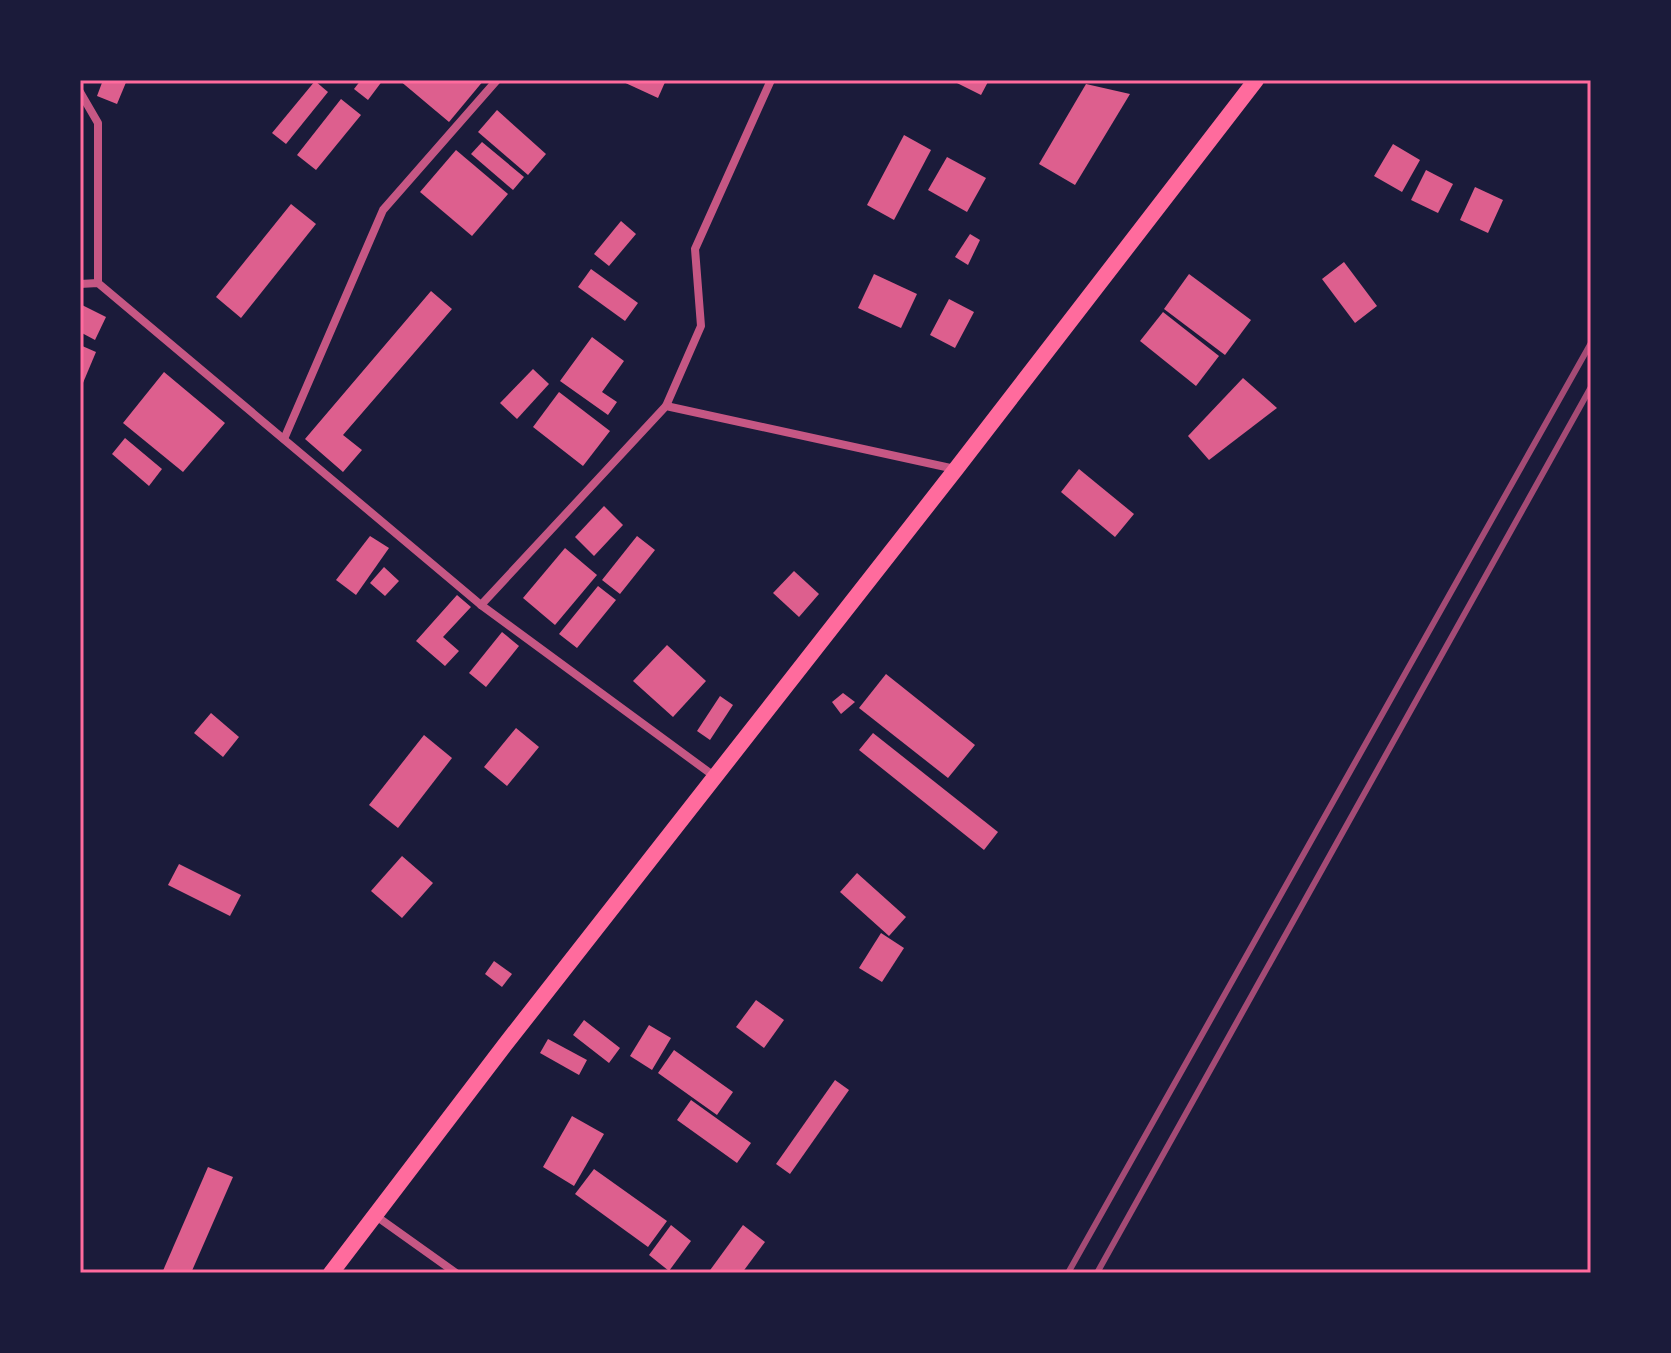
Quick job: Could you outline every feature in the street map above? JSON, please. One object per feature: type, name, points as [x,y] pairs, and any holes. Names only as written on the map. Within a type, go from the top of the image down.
[{"type":"main road","points":[[331,1273],[1256,80]]},
{"type":"street","points":[[284,439],[383,210],[497,80]]},
{"type":"street","points":[[481,605],[666,406],[701,326],[695,249],[771,80]]},
{"type":"street","points":[[80,92],[98,123],[98,283]]},
{"type":"street","points":[[80,284],[98,283],[481,605],[714,776]]},
{"type":"street","points":[[666,406],[956,469]]},
{"type":"street","points":[[376,1216],[456,1273]]},
{"type":"building","points":[[103,80],[127,80],[117,104],[97,96]]},
{"type":"building","points":[[361,80],[383,80],[368,100],[354,89]]},
{"type":"building","points":[[399,80],[484,80],[449,122]]},
{"type":"building","points":[[619,80],[666,80],[658,98]]},
{"type":"building","points":[[951,80],[989,80],[981,95]]},
{"type":"building","points":[[315,81],[328,92],[286,144],[272,133]]},
{"type":"building","points":[[1086,84],[1130,94],[1075,185],[1039,164]]},
{"type":"building","points":[[341,99],[361,115],[316,170],[297,155]]},
{"type":"building","points":[[497,110],[546,154],[528,175],[478,132]]},
{"type":"building","points":[[904,135],[931,150],[894,220],[867,205]]},
{"type":"building","points":[[482,142],[524,177],[513,190],[471,154]]},
{"type":"building","points":[[1393,144],[1420,160],[1402,192],[1374,176]]},
{"type":"building","points":[[456,150],[508,194],[472,236],[420,192]]},
{"type":"building","points":[[947,157],[986,178],[967,212],[928,190]]},
{"type":"building","points":[[1426,170],[1453,184],[1438,213],[1411,200]]},
{"type":"building","points":[[1475,187],[1503,200],[1488,233],[1460,220]]},
{"type":"building","points":[[291,204],[316,224],[241,318],[216,297]]},
{"type":"building","points":[[621,221],[636,234],[609,266],[594,254]]},
{"type":"building","points":[[970,234],[980,240],[968,265],[955,257]]},
{"type":"building","points":[[1344,262],[1377,306],[1355,323],[1322,279]]},
{"type":"building","points":[[591,269],[638,303],[625,321],[578,287]]},
{"type":"building","points":[[874,274],[917,294],[901,328],[858,308]]},
{"type":"building","points":[[1189,274],[1251,320],[1225,355],[1164,309]]},
{"type":"building","points":[[431,291],[452,309],[343,435],[362,450],[343,472],[305,439]]},
{"type":"building","points":[[949,299],[974,312],[955,348],[930,335]]},
{"type":"building","points":[[80,304],[106,317],[95,340],[80,332]]},
{"type":"building","points":[[1163,312],[1219,356],[1196,386],[1140,341]]},
{"type":"building","points":[[592,337],[624,361],[602,392],[617,402],[608,415],[560,381]]},
{"type":"building","points":[[80,345],[96,352],[80,390]]},
{"type":"building","points":[[533,369],[549,384],[517,419],[500,403]]},
{"type":"building","points":[[164,372],[225,423],[183,472],[123,423]]},
{"type":"building","points":[[1243,378],[1277,408],[1209,460],[1188,436]]},
{"type":"building","points":[[559,392],[610,431],[583,466],[533,427]]},
{"type":"building","points":[[125,438],[162,469],[149,486],[112,454]]},
{"type":"building","points":[[1079,469],[1134,514],[1115,537],[1061,492]]},
{"type":"building","points":[[604,506],[623,525],[594,556],[575,537]]},
{"type":"building","points":[[370,536],[389,548],[356,595],[336,580]]},
{"type":"building","points":[[637,536],[655,550],[620,594],[602,580]]},
{"type":"building","points":[[565,548],[597,575],[555,625],[523,598]]},
{"type":"building","points":[[384,567],[399,581],[385,596],[370,583]]},
{"type":"building","points":[[794,571],[819,594],[799,617],[773,593]]},
{"type":"building","points":[[598,586],[616,600],[577,648],[559,634]]},
{"type":"building","points":[[457,595],[471,607],[443,637],[459,651],[445,666],[416,641]]},
{"type":"building","points":[[502,632],[519,646],[486,687],[469,673]]},
{"type":"building","points":[[667,645],[706,681],[673,717],[633,681]]},
{"type":"building","points":[[886,674],[975,745],[948,778],[859,708]]},
{"type":"building","points":[[843,693],[855,702],[841,714],[832,702]]},
{"type":"building","points":[[720,696],[733,705],[710,740],[697,731]]},
{"type":"building","points":[[211,713],[239,737],[223,757],[194,733]]},
{"type":"building","points":[[516,728],[539,747],[507,786],[484,767]]},
{"type":"building","points":[[873,733],[998,832],[984,850],[859,750]]},
{"type":"building","points":[[424,735],[452,758],[398,828],[369,805]]},
{"type":"building","points":[[402,856],[433,883],[402,918],[371,891]]},
{"type":"building","points":[[179,864],[241,895],[230,916],[168,885]]},
{"type":"building","points":[[857,873],[906,917],[889,936],[840,892]]},
{"type":"building","points":[[881,933],[904,948],[882,982],[859,968]]},
{"type":"building","points":[[494,961],[512,974],[502,987],[485,974]]},
{"type":"building","points":[[756,1000],[784,1020],[764,1048],[736,1027]]},
{"type":"building","points":[[584,1020],[620,1048],[609,1063],[573,1035]]},
{"type":"building","points":[[649,1025],[671,1038],[652,1070],[630,1056]]},
{"type":"building","points":[[548,1039],[587,1060],[579,1075],[540,1053]]},
{"type":"building","points":[[674,1050],[733,1092],[717,1115],[658,1073]]},
{"type":"building","points":[[835,1080],[849,1090],[790,1174],[776,1164]]},
{"type":"building","points":[[691,1100],[751,1143],[737,1163],[677,1120]]},
{"type":"building","points":[[572,1116],[604,1134],[574,1186],[543,1167]]},
{"type":"building","points":[[208,1167],[233,1177],[191,1273],[162,1273]]},
{"type":"building","points":[[594,1169],[667,1221],[648,1247],[575,1194]]},
{"type":"building","points":[[671,1225],[691,1241],[669,1271],[649,1255]]},
{"type":"building","points":[[743,1225],[765,1242],[742,1273],[708,1273]]},
{"type":"railway","points":[[1068,1273],[1591,343]]},
{"type":"railway","points":[[1097,1273],[1591,387]]}]
